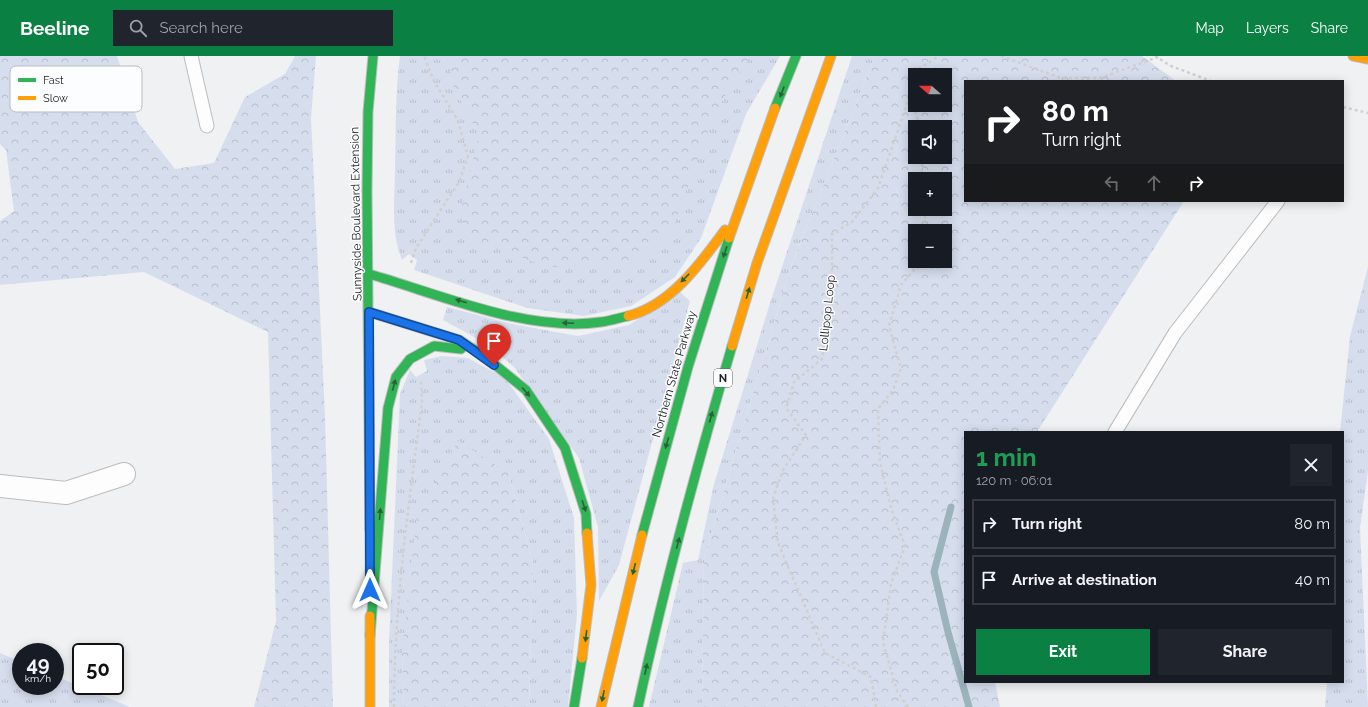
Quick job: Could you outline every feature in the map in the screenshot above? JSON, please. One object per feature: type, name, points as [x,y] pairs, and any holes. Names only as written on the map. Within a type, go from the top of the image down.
[{"type":"main road","name":"Sunnyside Boulevard Extension","points":[[370,707],[368,112],[373,56]]},
{"type":"main road","name":"Northern State Parkway","points":[[601,707],[613,649],[654,487],[698,331],[742,202],[796,56]]},
{"type":"main road","name":"N","points":[[638,707],[651,647],[715,404],[757,263],[831,56]]},
{"type":"main road","points":[[1353,56],[1368,59]]},
{"type":"main road","points":[[369,274],[498,313],[558,323],[580,324],[602,321],[631,315],[653,304],[678,286],[706,257],[742,202]]},
{"type":"main road","points":[[369,312],[459,340],[484,356],[526,390],[565,448],[586,514],[591,585],[584,646],[574,707]]},
{"type":"main road","points":[[370,636],[388,408],[396,377],[410,359],[434,346],[458,348],[484,356]]},
{"type":"street","points":[[0,486],[66,493],[124,474]]},
{"type":"lane","points":[[191,56],[207,126]]},
{"type":"lane","points":[[1116,431],[1176,333],[1277,202]]},
{"type":"path","points":[[920,68],[939,56]]},
{"type":"path","points":[[1002,56],[1061,78],[1100,78],[1156,57],[1171,66],[1207,80]]},
{"type":"path","name":"Lollipop Loop","points":[[876,707],[870,677],[825,653],[778,543],[773,498],[783,470],[806,435],[786,408],[794,382],[822,359],[832,287],[832,234],[852,222],[878,188],[908,100]]},
{"type":"path","points":[[1344,107],[1368,113]]},
{"type":"path","points":[[908,707],[897,691],[883,642],[891,584],[905,546],[891,508],[880,462],[878,409],[893,390],[901,368],[889,326],[901,285],[916,268]]},
{"type":"green space","points":[[0,56],[117,56],[120,66],[10,66],[10,112],[135,112],[138,122],[175,169],[214,163],[245,97],[285,74],[295,56],[316,56],[311,118],[325,417],[333,707],[254,707],[276,621],[268,332],[144,272],[0,285],[0,221],[14,211],[6,150],[0,144]]},
{"type":"green space","points":[[400,56],[780,56],[746,114],[701,238],[675,277],[631,306],[584,316],[527,308],[414,270],[417,260],[409,254],[402,260],[398,249],[394,214],[396,97]]},
{"type":"green space","points":[[447,56],[751,56],[729,87],[707,134],[672,230],[631,263],[547,267],[470,238],[460,215],[479,135],[454,88]]},
{"type":"green space","points":[[852,56],[875,56],[790,269],[704,559],[702,707],[649,707],[683,563],[698,560],[714,484],[771,300]]},
{"type":"green space","points":[[875,56],[1142,56],[1175,80],[964,80],[964,202],[1183,202],[1038,431],[964,431],[964,683],[995,683],[1000,707],[702,707],[704,559],[790,269]]},
{"type":"green space","points":[[1368,267],[1368,471],[1360,528],[1368,707],[1325,707],[1327,683],[1344,683],[1344,431],[1340,431],[1350,336]]},
{"type":"green space","points":[[680,292],[690,301],[619,565],[599,601],[598,527],[579,458],[514,367],[487,344],[443,320],[447,307],[512,324],[578,336],[629,325]]},
{"type":"green space","points":[[442,356],[468,358],[505,378],[549,439],[574,518],[577,614],[568,707],[529,707],[533,561],[508,473],[402,653],[404,707],[389,707],[389,643],[400,394],[410,370],[416,377],[427,371],[424,360]]},
{"type":"green space","points":[[458,441],[508,473],[533,561],[529,707],[404,707],[402,653],[417,513]]},
{"type":"green space","points":[[0,653],[12,658],[12,695],[64,695],[64,680],[72,683],[72,695],[101,695],[130,707],[0,707]]},
{"type":"waterway","points":[[951,507],[934,572],[948,632],[969,707]]},
{"type":"traffic: fast","points":[[370,530],[367,191],[368,112],[373,56]]},
{"type":"traffic: fast","points":[[775,108],[796,56]]},
{"type":"traffic: fast","points":[[642,535],[688,367],[729,238]]},
{"type":"traffic: fast","points":[[369,274],[484,310],[544,322],[573,324],[601,322],[628,316]]},
{"type":"traffic: fast","points":[[369,312],[459,340],[484,356],[526,390],[565,448],[586,514],[587,533]]},
{"type":"traffic: fast","points":[[370,636],[388,408],[396,377],[410,359],[434,346],[461,349]]},
{"type":"traffic: fast","points":[[638,707],[682,526],[732,346]]},
{"type":"traffic: fast","points":[[574,707],[582,658]]},
{"type":"traffic: slow","points":[[732,346],[757,263],[831,56]]},
{"type":"traffic: slow","points":[[1353,56],[1368,59]]},
{"type":"traffic: slow","points":[[729,238],[775,108]]},
{"type":"traffic: slow","points":[[628,316],[643,311],[658,303],[671,293],[695,269],[725,230]]},
{"type":"traffic: slow","points":[[582,658],[591,585],[587,533]]},
{"type":"traffic: slow","points":[[601,707],[642,535]]},
{"type":"traffic: slow","points":[[370,616],[370,707]]},
{"type":"route","points":[[370,590],[369,312],[459,340],[484,356],[494,365]]}]
